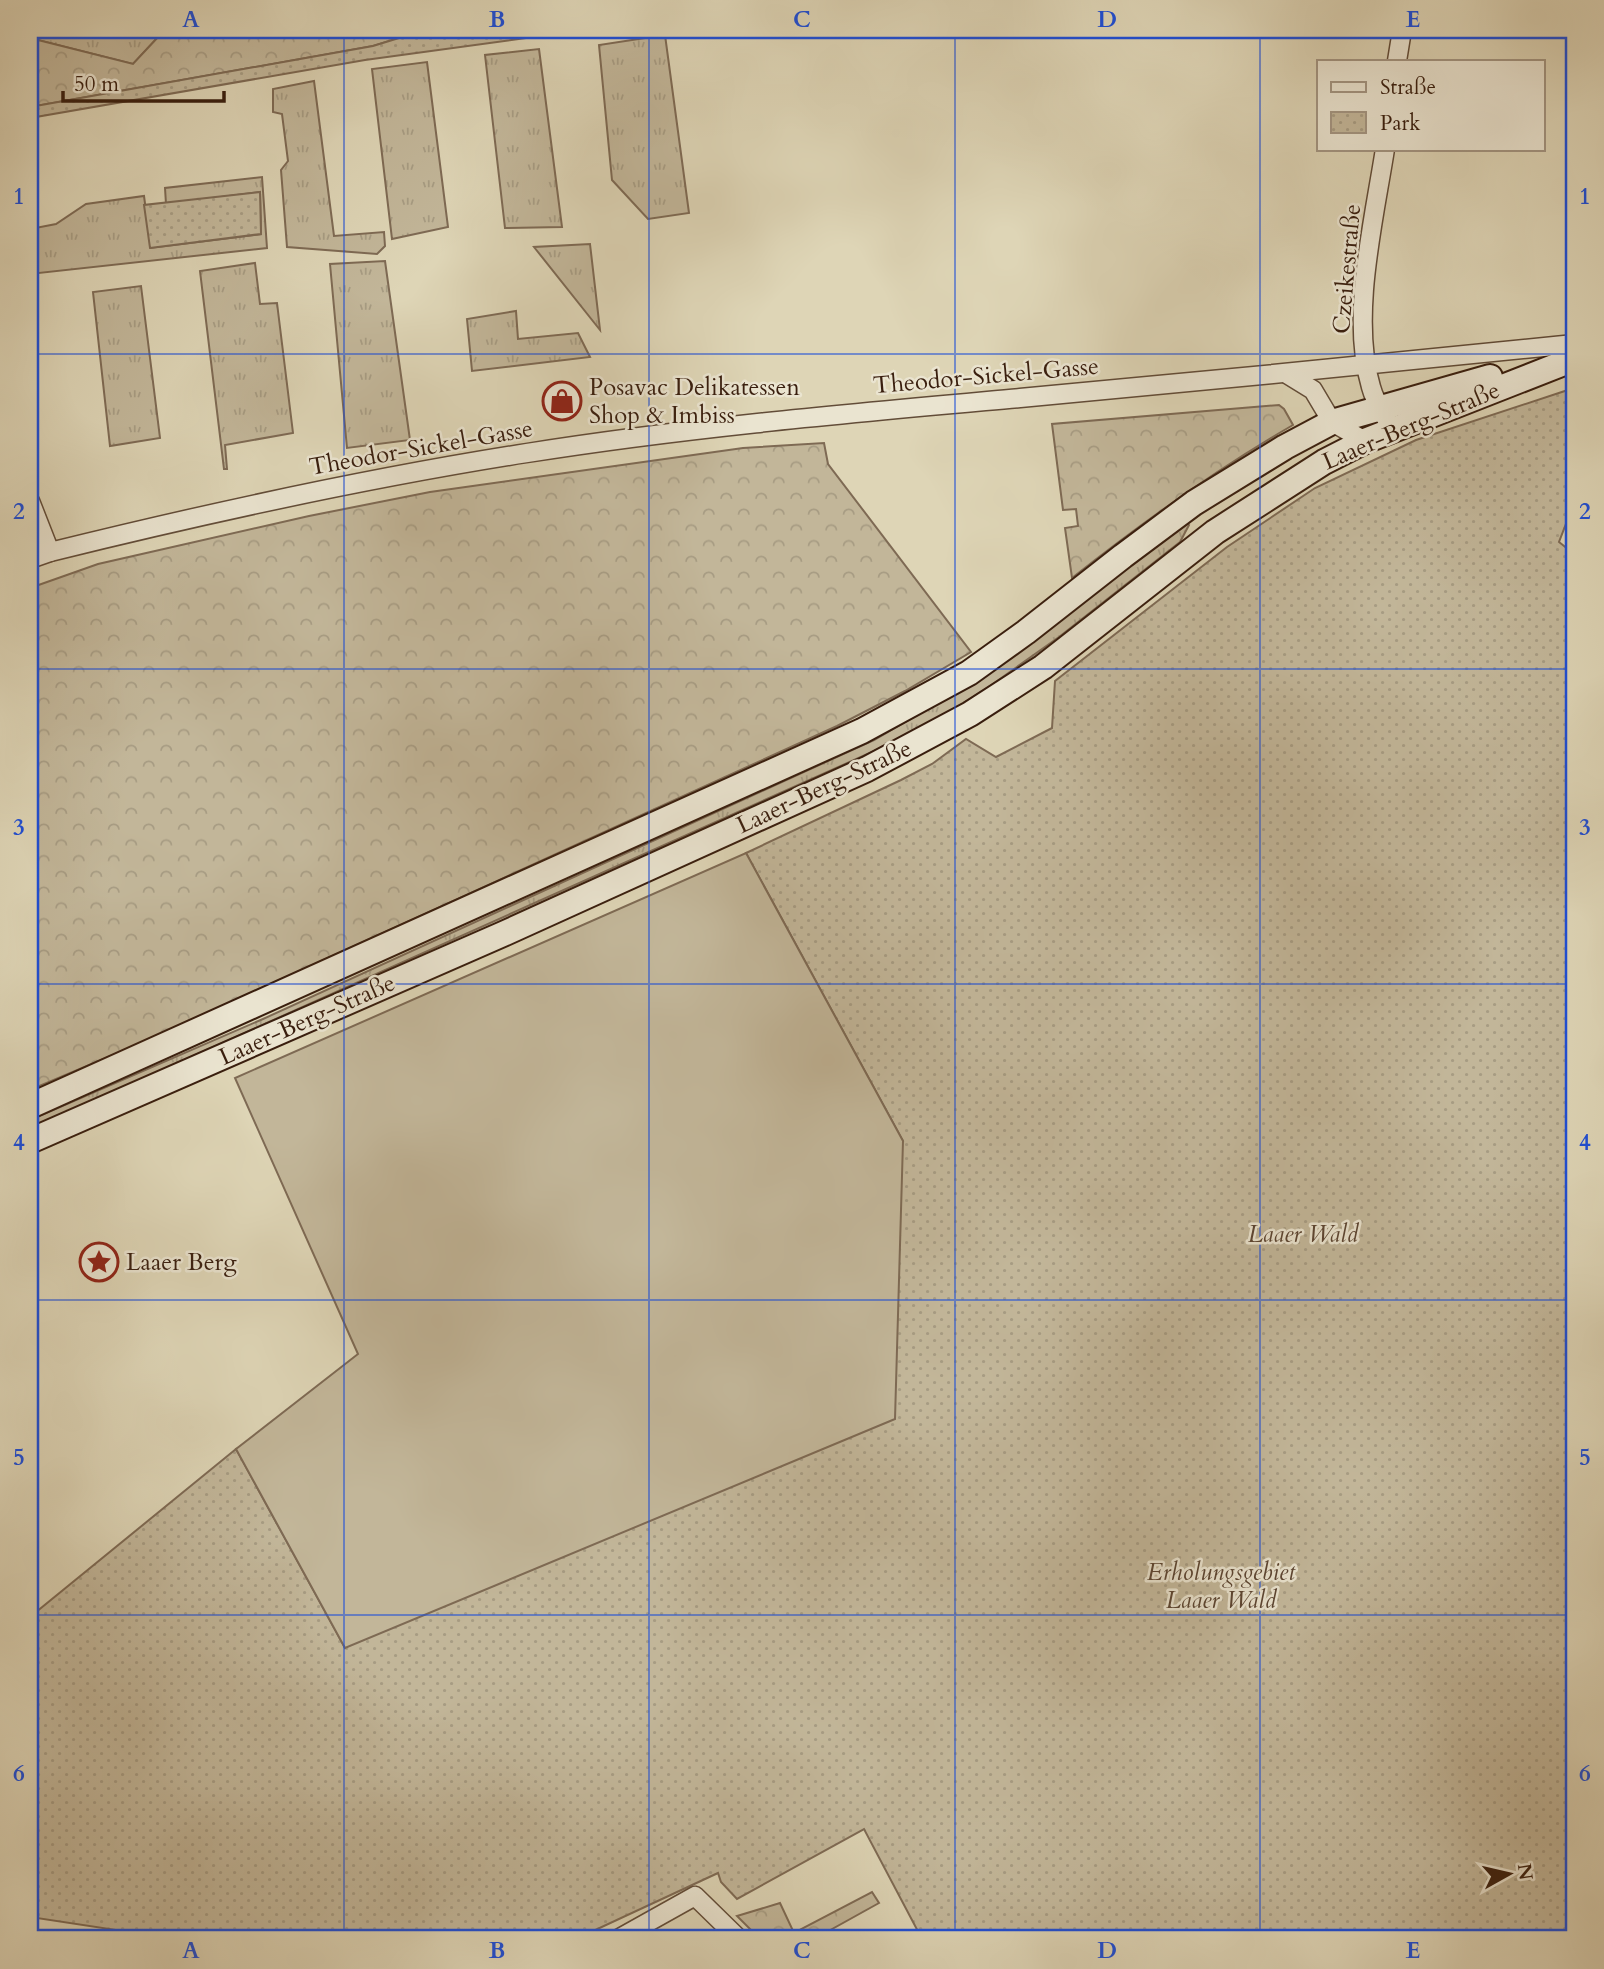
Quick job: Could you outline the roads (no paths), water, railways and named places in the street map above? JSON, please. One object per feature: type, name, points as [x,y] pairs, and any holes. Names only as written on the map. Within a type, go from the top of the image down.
[{"type":"main road","name":"Laaer-Berg-Straße","points":[[30,1105],[734,789],[919,702],[969,673],[1026,632],[1194,503],[1285,447],[1332,422],[1574,354]]},
{"type":"main road","name":"Laaer-Berg-Straße","points":[[30,1141],[516,928],[919,743],[1043,667],[1214,532],[1324,462],[1365,441],[1574,359]]},
{"type":"street","points":[[1397,60],[1402,30]]},
{"type":"street","name":"Czeikestraße","points":[[1385,150],[1363,308],[1366,366],[1371,388],[1393,430]]},
{"type":"street","name":"Theodor-Sickel-Gasse","points":[[30,559],[194,517],[348,485],[528,453],[785,419],[1287,374],[1574,344]]},
{"type":"street","points":[[1287,374],[1313,390],[1332,422],[1365,441]]},
{"type":"street","points":[[30,502],[50,552]]},
{"type":"street","points":[[618,1939],[695,1896],[728,1935]]},
{"type":"place","name":"Posavac Delikatessen Shop & Imbiss","points":[[562,401]]},
{"type":"place","name":"Laaer Berg","points":[[99,1262]]},
{"type":"park label","name":"Laaer Wald","points":[[1303,1234]]},
{"type":"park label","name":"Erholungsgebiet Laaer Wald","points":[[1221,1586]]}]
